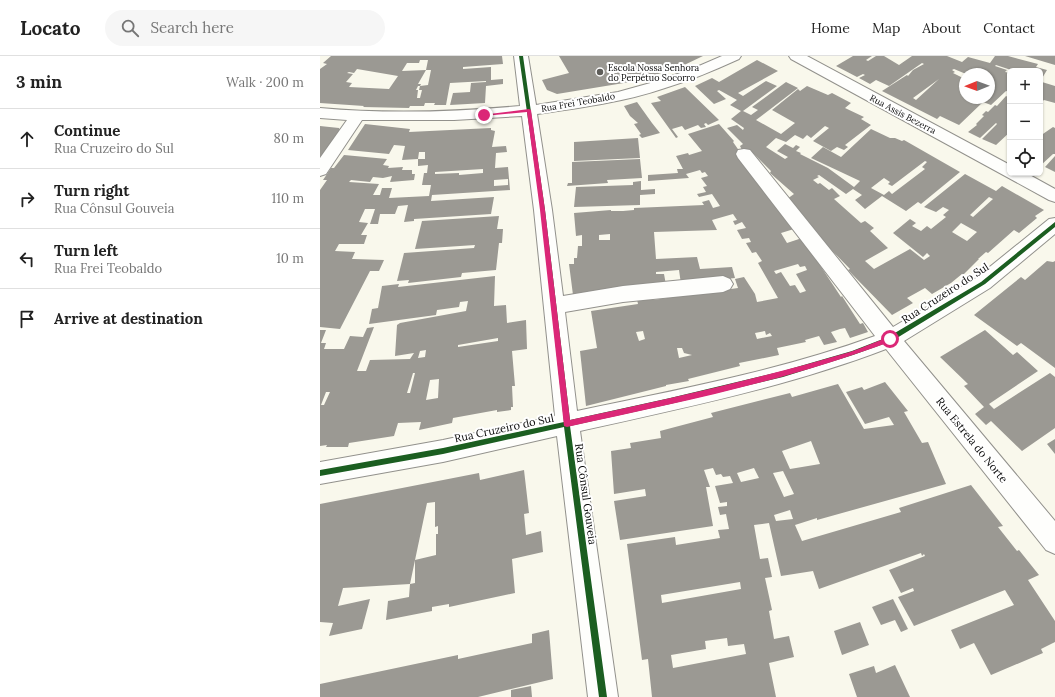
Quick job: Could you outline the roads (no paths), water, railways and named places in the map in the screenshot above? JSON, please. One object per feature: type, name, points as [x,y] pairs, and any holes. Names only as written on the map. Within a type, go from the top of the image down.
[{"type":"street","name":"Rua Cônsul Gouveia","points":[[521,56],[603,697]]},
{"type":"street","name":"Rua Frei Teobaldo","points":[[320,113],[358,116],[439,116],[529,110],[574,104],[652,88],[681,79],[734,56]]},
{"type":"street","name":"Rua Assis Bezerra","points":[[796,56],[1007,170]]},
{"type":"street","points":[[320,170],[358,116]]},
{"type":"street","name":"Rua Estrela do Norte","points":[[744,154],[890,339],[1055,542]]},
{"type":"street","name":"Rua Assis Bezerra","points":[[1018,176],[1055,196]]},
{"type":"street","name":"Rua Cruzeiro do Sul","points":[[320,472],[443,451],[567,424],[783,374],[853,354],[890,339],[983,283],[1055,224]]},
{"type":"street","points":[[553,306],[623,294],[723,284]]},
{"type":"place","name":"Escola Nossa Senhora do Perpétuo Socorro","points":[[600,72]]}]
